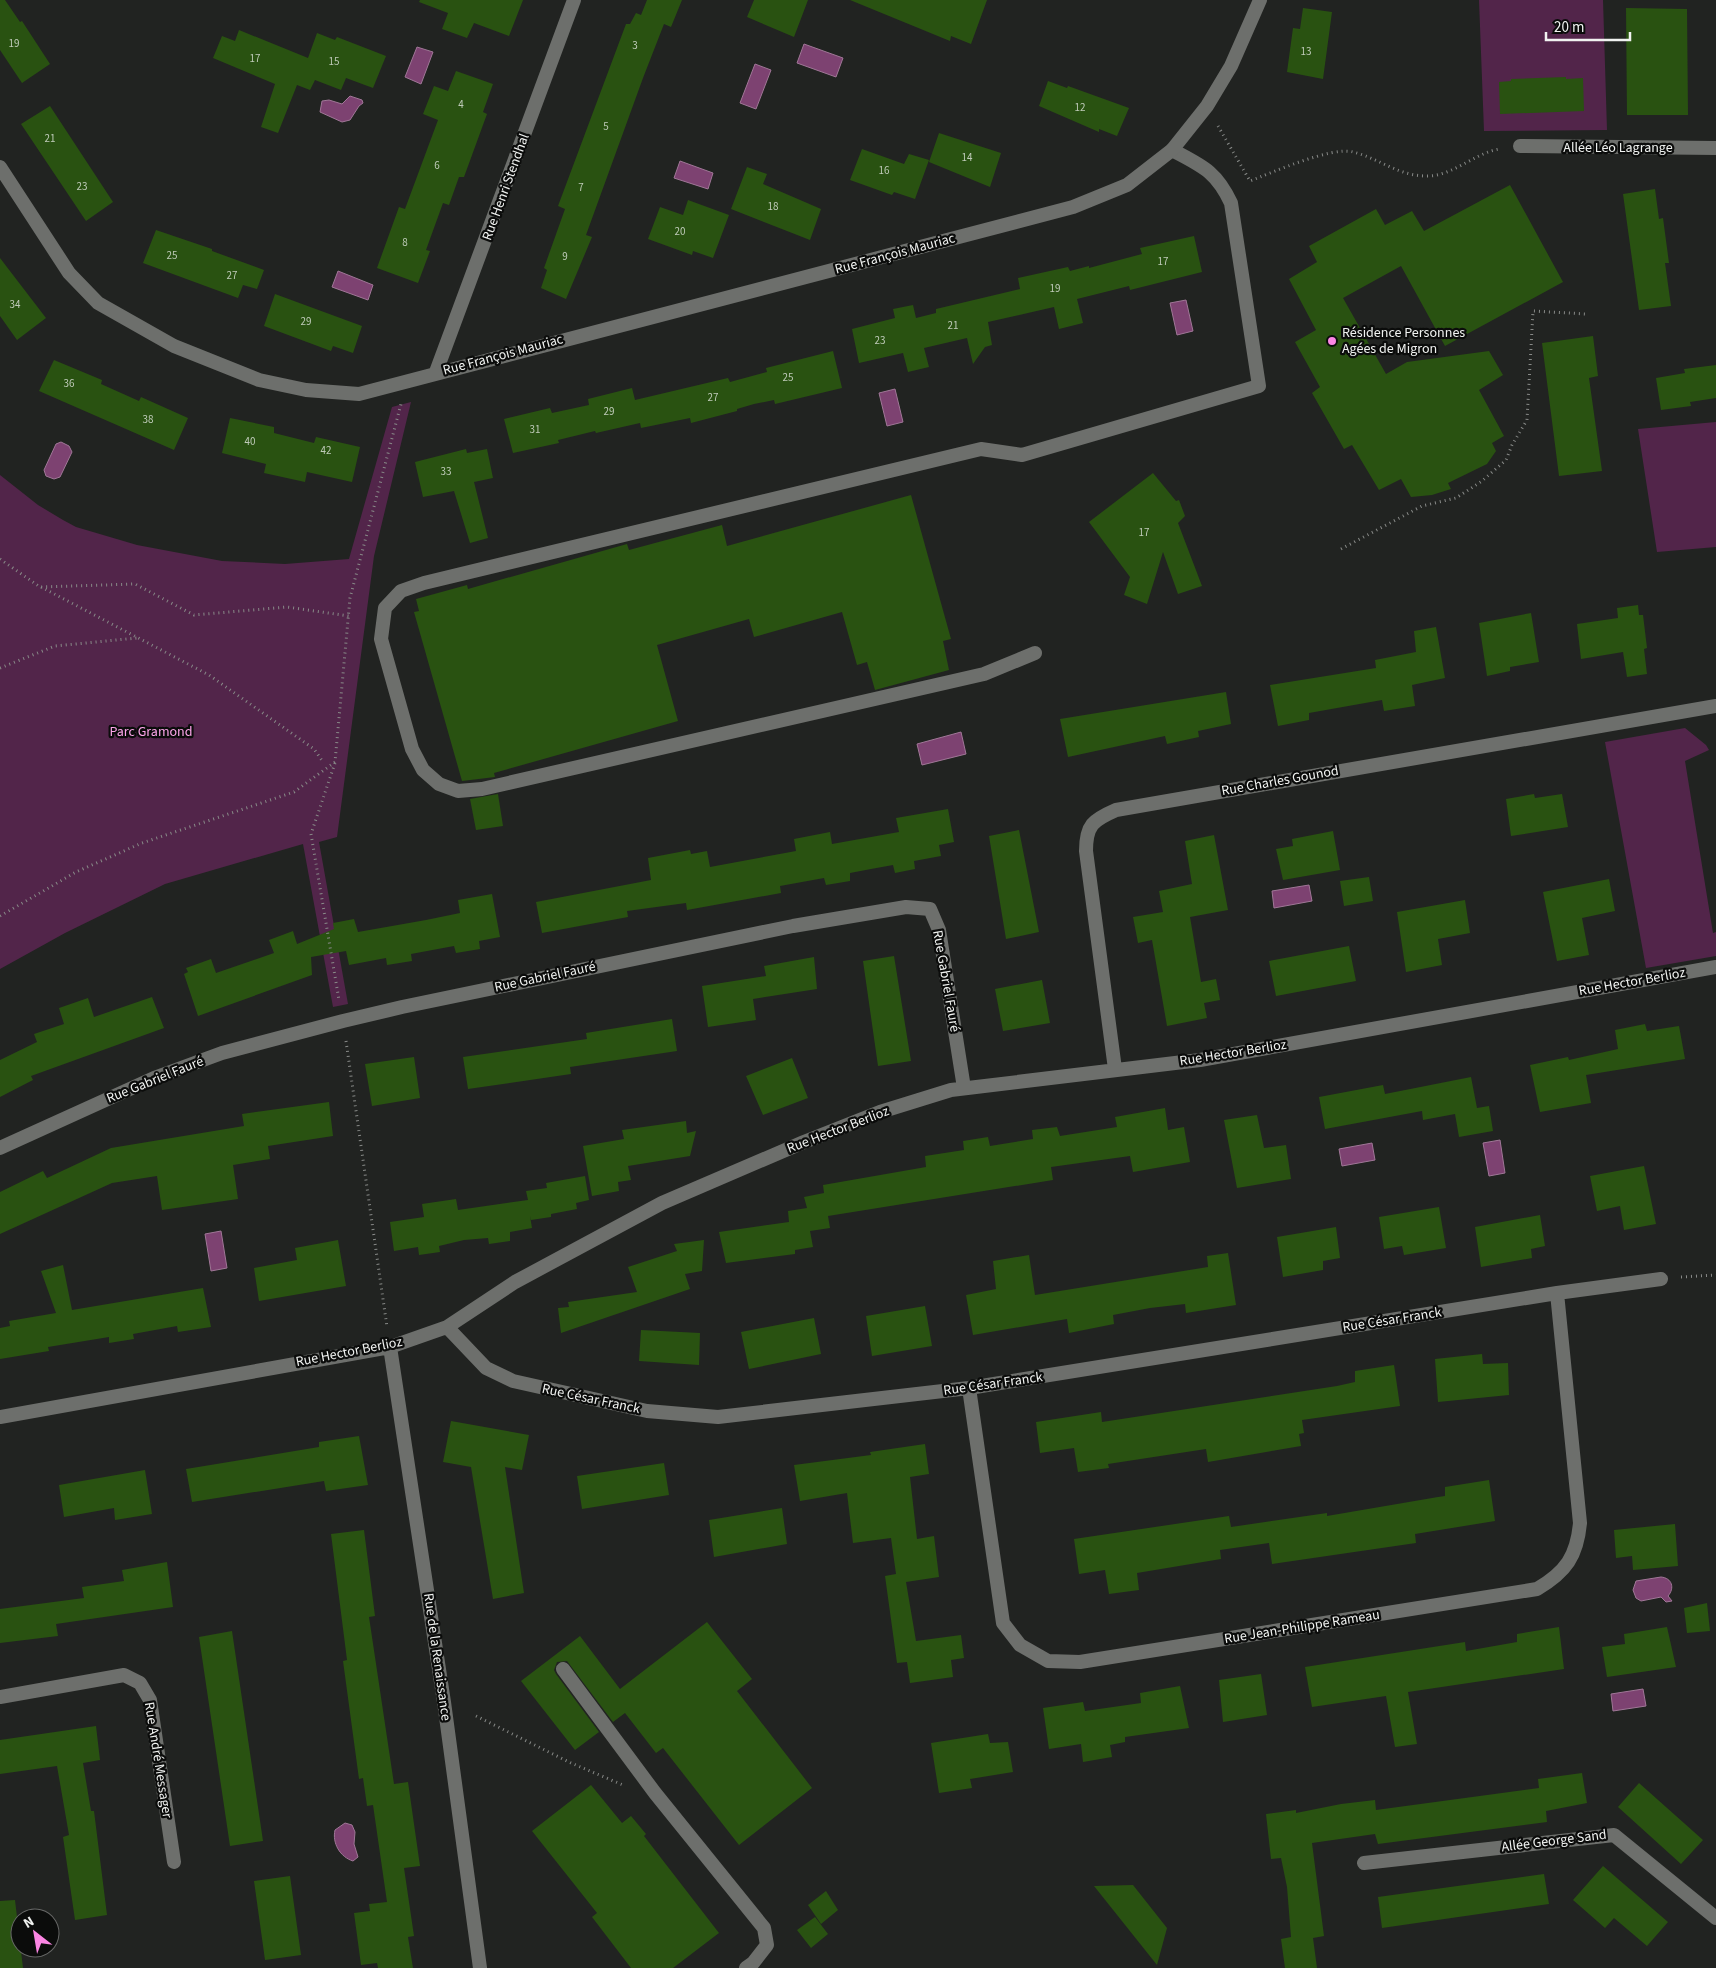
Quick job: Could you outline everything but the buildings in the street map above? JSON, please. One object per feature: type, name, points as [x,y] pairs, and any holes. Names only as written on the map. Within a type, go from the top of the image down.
[{"type":"street","name":"Rue Henri Stendhal","points":[[436,372],[574,0]]},
{"type":"street","name":"Rue François Mauriac","points":[[0,167],[69,273],[98,302],[174,346],[259,380],[306,390],[359,394],[436,372],[1073,208],[1127,185],[1172,150],[1207,106],[1231,66],[1260,0]]},
{"type":"street","name":"Allée Léo Lagrange","points":[[1520,146],[1716,148]]},
{"type":"street","points":[[1035,653],[984,674],[492,786],[458,791],[439,784],[423,770],[412,749],[381,639],[386,608],[401,591],[424,583],[981,449],[1022,455],[1259,386],[1231,203],[1222,183],[1202,166],[1172,150]]},
{"type":"street","name":"Rue Charles Gounod","points":[[1115,1069],[1086,851],[1086,836],[1092,824],[1102,816],[1116,810],[1715,709]]},
{"type":"street","name":"Rue Gabriel Fauré","points":[[0,1148],[146,1082],[222,1053],[412,1005],[793,926],[906,908],[930,909],[939,930],[964,1088]]},
{"type":"street","name":"Rue Hector Berlioz","points":[[0,1416],[390,1347],[448,1327],[515,1282],[662,1203],[804,1142],[880,1112],[964,1088],[1200,1060],[1716,967]]},
{"type":"street","name":"Rue César Franck","points":[[448,1327],[486,1368],[513,1381],[647,1411],[718,1416],[969,1388],[1557,1293],[1661,1279]]},
{"type":"street","name":"Rue Jean-Philippe Rameau","points":[[969,1388],[1004,1623],[1020,1645],[1048,1661],[1080,1662],[1528,1591],[1538,1589],[1556,1578],[1569,1562],[1578,1542],[1580,1523],[1557,1293]]},
{"type":"street","name":"Rue de la Renaissance","points":[[390,1347],[441,1683],[480,1968]]},
{"type":"street","points":[[563,1669],[655,1793],[764,1928],[767,1945],[746,1968]]},
{"type":"street","name":"Rue André Messager","points":[[0,1697],[124,1675],[140,1683],[150,1700],[174,1862]]},
{"type":"street","name":"Allée George Sand","points":[[1364,1863],[1614,1834],[1716,1918]]},
{"type":"path","points":[[1207,106],[1250,181],[1310,158],[1351,151],[1394,169],[1426,176],[1462,166],[1490,150],[1520,146]]},
{"type":"path","points":[[1341,549],[1422,506],[1456,498],[1482,481],[1506,460],[1512,445],[1527,420],[1533,311],[1586,314]]},
{"type":"path","points":[[390,1347],[343,1021],[311,834],[335,762],[350,598],[407,381]]},
{"type":"path","points":[[0,559],[40,587],[210,675],[314,749],[323,762]]},
{"type":"path","points":[[40,587],[136,584],[194,615],[287,607],[349,616]]},
{"type":"path","points":[[0,668],[54,646],[139,638]]},
{"type":"path","points":[[0,916],[76,872],[142,843],[294,792],[335,762]]},
{"type":"path","points":[[1661,1279],[1716,1275]]},
{"type":"path","points":[[476,1716],[571,1763],[620,1784],[655,1793]]},
{"type":"green space","points":[[1479,0],[1603,0],[1607,130],[1484,131]]},
{"type":"green space","name":"Parc Gramond","points":[[411,402],[374,556],[337,837],[319,842],[348,1004],[333,1007],[303,844],[165,884],[65,933],[0,969],[0,475],[38,505],[76,527],[137,545],[222,561],[285,564],[349,559],[392,407]]},
{"type":"green space","points":[[1716,422],[1716,547],[1657,552],[1638,429]]},
{"type":"green space","points":[[1685,728],[1706,745],[1709,750],[1685,761],[1713,933],[1716,932],[1716,956],[1646,968],[1605,742]]},
{"type":"shaded area","points":[[804,44],[843,58],[836,77],[797,63]]},
{"type":"shaded area","points":[[417,47],[433,52],[421,84],[405,77]]},
{"type":"shaded area","points":[[755,64],[771,70],[756,109],[740,103]]},
{"type":"shaded area","points":[[350,96],[362,100],[363,103],[350,120],[342,122],[320,112],[322,101],[329,100],[342,104]]},
{"type":"shaded area","points":[[680,161],[713,173],[708,189],[674,178]]},
{"type":"shaded area","points":[[338,271],[373,285],[368,300],[332,287]]},
{"type":"shaded area","points":[[1186,300],[1193,331],[1177,335],[1170,303]]},
{"type":"shaded area","points":[[895,389],[903,422],[887,426],[879,393]]},
{"type":"shaded area","points":[[61,442],[69,446],[72,452],[60,477],[54,479],[46,476],[44,470],[56,444]]},
{"type":"shaded area","points":[[961,732],[966,754],[922,765],[917,744]]},
{"type":"shaded area","points":[[1309,885],[1312,901],[1274,908],[1272,891]]},
{"type":"shaded area","points":[[1500,1140],[1505,1173],[1489,1176],[1483,1143]]},
{"type":"shaded area","points":[[1372,1143],[1375,1160],[1342,1166],[1339,1149]]},
{"type":"shaded area","points":[[221,1231],[227,1268],[211,1271],[205,1234]]},
{"type":"shaded area","points":[[1661,1577],[1670,1581],[1672,1587],[1668,1596],[1672,1601],[1666,1602],[1661,1597],[1641,1601],[1636,1598],[1633,1590],[1636,1581]]},
{"type":"shaded area","points":[[1643,1689],[1646,1706],[1613,1711],[1611,1694]]},
{"type":"shaded area","points":[[345,1823],[352,1825],[355,1832],[354,1844],[358,1857],[353,1861],[341,1853],[335,1840],[335,1830]]},
{"type":"place","name":"Résidence Personnes Agées de Migron","points":[[1332,341]]}]
